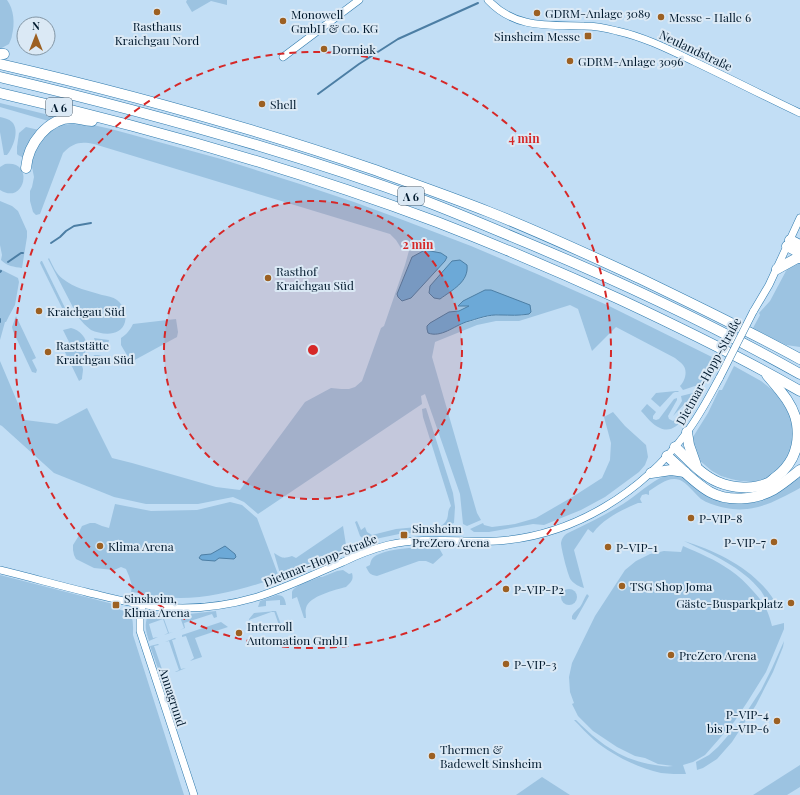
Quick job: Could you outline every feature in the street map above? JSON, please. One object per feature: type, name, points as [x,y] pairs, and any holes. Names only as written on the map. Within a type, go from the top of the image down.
[{"type":"highway","points":[[0,64],[91,86],[267,135],[426,188],[488,212],[605,262],[701,308],[800,359]]},
{"type":"highway","name":"A 6","points":[[0,77],[94,100],[235,139],[329,168],[424,201],[566,259],[642,293],[747,345],[800,374]]},
{"type":"highway","name":"A 6","points":[[0,93],[208,146],[382,202],[438,222],[573,278],[671,323],[764,370],[800,391]]},
{"type":"highway","name":"A 6","points":[[26,168],[29,152],[43,131],[53,123],[73,118],[117,122]]},
{"type":"highway","points":[[331,149],[396,172],[426,188]]},
{"type":"highway","points":[[788,243],[800,245]]},
{"type":"highway","points":[[788,243],[800,253]]},
{"type":"highway","points":[[777,269],[800,258]]},
{"type":"highway","points":[[781,349],[800,350]]},
{"type":"highway","points":[[675,447],[708,476],[718,482],[729,485],[755,487],[768,483],[782,473],[789,465],[798,442],[797,422],[789,403],[764,370]]},
{"type":"highway","points":[[687,432],[689,445],[697,467]]},
{"type":"highway","points":[[667,456],[696,482],[710,492],[735,498],[758,496],[772,490],[800,470]]},
{"type":"highway","points":[[651,473],[671,470],[686,472]]},
{"type":"street","points":[[283,57],[359,0]]},
{"type":"street","name":"Neulandstraße","points":[[488,0],[503,13],[523,22],[596,27],[634,35],[663,46],[800,113]]},
{"type":"street","name":"Dietmar-Hopp-Straße","points":[[0,570],[124,602],[142,605],[163,608],[216,606],[258,596],[284,587],[355,556],[400,543],[425,540],[481,542],[499,541],[522,538],[578,521],[627,493],[651,473],[687,432],[707,400],[753,312],[769,285],[800,219]]},
{"type":"street","name":"Annagrund","points":[[142,605],[140,631],[194,795]]},
{"type":"shaded area","points":[[0,0],[7,0],[14,21],[12,36],[9,44],[0,49]]},
{"type":"shaded area","points":[[187,0],[227,0],[227,5],[211,1],[192,12],[186,2]]},
{"type":"shaded area","points":[[0,103],[57,117],[49,121],[0,107]]},
{"type":"shaded area","points":[[0,117],[12,122],[16,134],[7,155],[4,155],[0,132]]},
{"type":"shaded area","points":[[60,125],[93,125],[111,129],[221,159],[354,202],[471,246],[537,274],[607,305],[720,361],[708,383],[683,390],[680,386],[686,373],[685,367],[681,363],[675,358],[616,327],[592,351],[578,309],[570,305],[519,321],[496,321],[477,325],[435,342],[432,357],[477,513],[481,520],[467,526],[463,524],[460,494],[425,394],[421,396],[422,404],[258,514],[244,502],[233,497],[198,504],[146,504],[114,497],[54,473],[0,425],[0,361],[25,420],[57,424],[87,408],[112,458],[216,487],[240,490],[305,402],[331,388],[349,389],[355,387],[362,381],[381,328],[384,326],[410,247],[401,248],[390,234],[94,144],[85,143],[74,145],[63,153],[40,214],[36,215],[33,212],[30,201],[30,191],[34,177],[31,162],[32,155],[47,132]],"holes":[[[491,290],[529,314],[521,316],[494,315],[465,323],[449,312],[459,311],[470,306],[459,306],[463,301]]]},
{"type":"shaded area","points":[[26,127],[39,130],[24,158],[17,154],[17,147],[19,133]]},
{"type":"shaded area","points":[[5,164],[14,164],[20,168],[23,174],[23,181],[16,192],[9,193],[0,190],[0,167]]},
{"type":"shaded area","points":[[0,201],[12,206],[18,211],[27,231],[22,268],[13,267],[1,260]]},
{"type":"shaded area","points":[[425,250],[441,253],[447,257],[411,298],[402,301],[397,294],[412,257]]},
{"type":"shaded area","points":[[49,258],[57,272],[67,282],[82,289],[112,297],[119,302],[123,307],[126,316],[123,327],[111,334],[106,334],[91,330],[84,324],[78,317],[48,259]]},
{"type":"shaded area","points":[[460,260],[467,265],[467,271],[462,281],[440,299],[434,298],[429,293],[430,286],[452,261]]},
{"type":"shaded area","points":[[41,261],[66,312],[64,312],[40,263]]},
{"type":"shaded area","points":[[800,262],[800,347],[786,345],[753,328],[760,315],[759,313],[770,301],[786,271],[789,267]]},
{"type":"shaded area","points":[[0,269],[18,278],[19,282],[15,305],[5,322],[0,340]]},
{"type":"shaded area","points":[[485,290],[491,290],[530,305],[531,312],[529,314],[522,315],[487,316],[466,322],[443,333],[428,333],[427,326],[430,323],[449,312],[459,311],[469,306],[458,306],[463,301]]},
{"type":"shaded area","points":[[16,316],[36,358],[32,360],[37,370],[36,373],[32,372],[13,331],[12,327]]},
{"type":"shaded area","points":[[176,319],[178,332],[177,337],[131,362],[121,345],[121,338],[128,332],[133,324]]},
{"type":"shaded area","points":[[71,328],[82,335],[87,344],[87,349],[82,361],[82,379],[79,381],[62,346],[69,342],[63,330]]},
{"type":"shaded area","points":[[94,338],[109,340],[107,348],[95,347]]},
{"type":"shaded area","points":[[94,355],[102,356],[100,361],[92,366],[91,361]]},
{"type":"shaded area","points":[[734,366],[761,381],[780,396],[792,417],[794,448],[774,476],[757,482],[740,481],[721,476],[712,471],[695,455],[693,437],[708,413],[719,390],[722,390]]},
{"type":"shaded area","points":[[679,392],[673,393],[660,407],[651,399],[656,393]]},
{"type":"shaded area","points":[[694,394],[673,416],[682,401],[681,396]]},
{"type":"shaded area","points":[[677,398],[668,416],[669,419],[673,421],[680,416],[696,399],[682,421],[672,429],[666,430],[657,427],[641,411],[647,404],[656,412],[653,419],[659,419],[674,399]]},
{"type":"shaded area","points":[[426,408],[453,493],[455,507],[454,523],[451,524],[446,530],[442,530],[441,526],[447,518],[448,511],[451,506],[423,417],[422,409]]},
{"type":"shaded area","points":[[613,412],[625,426],[646,445],[648,457],[645,465],[639,472],[605,497],[581,510],[544,525],[533,524],[489,532],[474,532],[470,529],[483,523],[484,525],[492,527],[515,524],[536,518],[602,478],[610,460],[611,443],[604,417]]},
{"type":"shaded area","points":[[666,475],[677,475],[684,477],[733,502],[800,475],[800,488],[762,506],[732,509],[708,503],[680,480],[668,480],[649,491],[649,495],[642,495],[640,499],[642,503],[638,503],[614,515],[602,523],[593,533],[588,529],[574,550],[584,588],[574,583],[568,573],[562,550],[561,543],[564,536],[616,508],[654,481]]},
{"type":"shaded area","points":[[230,502],[242,505],[257,518],[279,577],[218,594],[193,598],[168,597],[131,592],[132,586],[126,569],[121,567],[114,570],[94,568],[76,559],[74,555],[73,545],[82,526],[95,523],[109,528],[115,504],[151,511],[197,510]]},
{"type":"shaded area","points":[[357,521],[361,530],[365,527],[367,532],[372,535],[396,529],[417,527],[435,527],[437,533],[423,532],[399,534],[366,541],[360,536],[355,522]]},
{"type":"shaded area","points":[[343,526],[346,545],[338,554],[281,577],[274,553],[283,558],[292,556],[296,558]]},
{"type":"shaded area","points":[[684,541],[712,551],[739,566],[762,585],[772,596],[779,609],[771,610],[761,591],[753,582],[736,568],[716,556]]},
{"type":"shaded area","points":[[225,546],[235,554],[236,557],[234,559],[219,558],[215,561],[202,560],[199,558],[201,555],[211,554]]},
{"type":"shaded area","name":"PreZero Arena","points":[[683,546],[725,566],[736,575],[748,585],[763,603],[769,615],[772,626],[784,623],[784,629],[766,672],[734,722],[705,755],[693,762],[683,765],[686,774],[667,774],[643,768],[609,751],[594,740],[574,720],[576,720],[602,743],[621,755],[643,763],[673,766],[658,764],[645,758],[635,756],[617,747],[593,731],[578,716],[572,704],[574,703],[570,692],[569,677],[572,663],[595,616],[625,570],[636,561],[650,554],[664,551],[681,552]]},
{"type":"shaded area","points":[[428,547],[439,548],[443,555],[433,564],[426,561],[419,561],[377,576],[370,573],[366,567],[370,565],[372,559],[382,553],[398,549]]},
{"type":"shaded area","points":[[343,570],[349,574],[352,573],[353,577],[351,582],[346,587],[323,594],[312,600],[306,608],[306,618],[304,618],[297,597],[292,599],[293,589],[309,581]]},
{"type":"shaded area","points":[[0,575],[121,606],[120,610],[125,611],[131,616],[133,622],[133,635],[184,795],[0,795]]},
{"type":"shaded area","points":[[566,589],[572,589],[577,594],[575,603],[572,605],[566,605],[561,600],[561,594]]},
{"type":"shaded area","points":[[587,594],[589,596],[576,619],[572,619],[572,616],[580,607]]},
{"type":"shaded area","points":[[277,595],[284,598],[286,605],[280,605],[280,600],[266,601],[266,606],[258,607],[260,601]]},
{"type":"shaded area","points":[[216,611],[217,617],[214,618],[212,614],[184,623],[185,628],[180,630],[184,628],[180,617],[176,618],[175,616],[164,619],[169,633],[173,632],[164,635],[168,633],[163,619],[149,624],[153,638],[158,637],[149,641],[146,628],[148,615],[156,613],[189,614]]},
{"type":"shaded area","points":[[273,611],[249,620],[254,613]]},
{"type":"shaded area","points":[[274,611],[276,611],[282,627],[280,628]]},
{"type":"shaded area","points":[[221,622],[228,627],[195,638],[202,657],[190,661],[194,658],[186,636],[182,637],[182,635]]},
{"type":"shaded area","points":[[175,638],[176,639],[172,640],[181,669],[186,668],[176,672],[179,670],[169,641],[165,642]]},
{"type":"shaded area","points":[[784,641],[773,672],[756,705],[732,742],[717,759],[697,770],[696,762],[709,755],[718,747],[740,722],[761,690]]},
{"type":"shaded area","points":[[159,645],[154,646],[164,675],[169,674],[161,677],[150,646]]},
{"type":"shaded area","points":[[800,765],[800,787],[787,795],[753,795]]},
{"type":"shaded area","points":[[542,777],[570,795],[516,795]]},
{"type":"waterway","points":[[318,94],[359,64],[398,39],[478,3]]},
{"type":"waterway","points":[[51,243],[74,226],[91,223]]},
{"type":"waterway","points":[[8,262],[23,253]]},
{"type":"place","name":"Rasthaus Kraichgau Nord","points":[[157,12]]},
{"type":"place","name":"GDRM-Anlage 3089","points":[[537,13]]},
{"type":"place","name":"Messe - Halle 6","points":[[661,17]]},
{"type":"place","name":"Monowell GmbH & Co. KG","points":[[283,21]]},
{"type":"place","name":"Sinsheim Messe","points":[[588,36]]},
{"type":"place","name":"Dorniak","points":[[324,49]]},
{"type":"place","name":"GDRM-Anlage 3096","points":[[570,61]]},
{"type":"place","name":"Shell","points":[[262,104]]},
{"type":"place","name":"Rasthof Kraichgau Süd","points":[[268,278]]},
{"type":"place","name":"Kraichgau Süd","points":[[39,311]]},
{"type":"place","name":"Raststätte Kraichgau Süd","points":[[48,352]]},
{"type":"place","name":"P-VIP-8","points":[[691,518]]},
{"type":"place","name":"Sinsheim PreZero Arena","points":[[404,535]]},
{"type":"place","name":"P-VIP-7","points":[[774,542]]},
{"type":"place","name":"Klima Arena","points":[[100,546]]},
{"type":"place","name":"P-VIP-1","points":[[608,547]]},
{"type":"place","name":"TSG Shop Joma","points":[[622,586]]},
{"type":"place","name":"P-VIP-P2","points":[[506,589]]},
{"type":"place","name":"Gäste-Busparkplatz","points":[[791,603]]},
{"type":"place","name":"Sinsheim, Klima Arena","points":[[116,605]]},
{"type":"place","name":"Interroll Automation GmbH","points":[[239,633]]},
{"type":"place","name":"PreZero Arena","points":[[671,655]]},
{"type":"place","name":"P-VIP-3","points":[[506,664]]},
{"type":"place","name":"P-VIP-4 bis P-VIP-6","points":[[777,721]]},
{"type":"place","name":"Thermen & Badewelt Sinsheim","points":[[432,756]]}]
